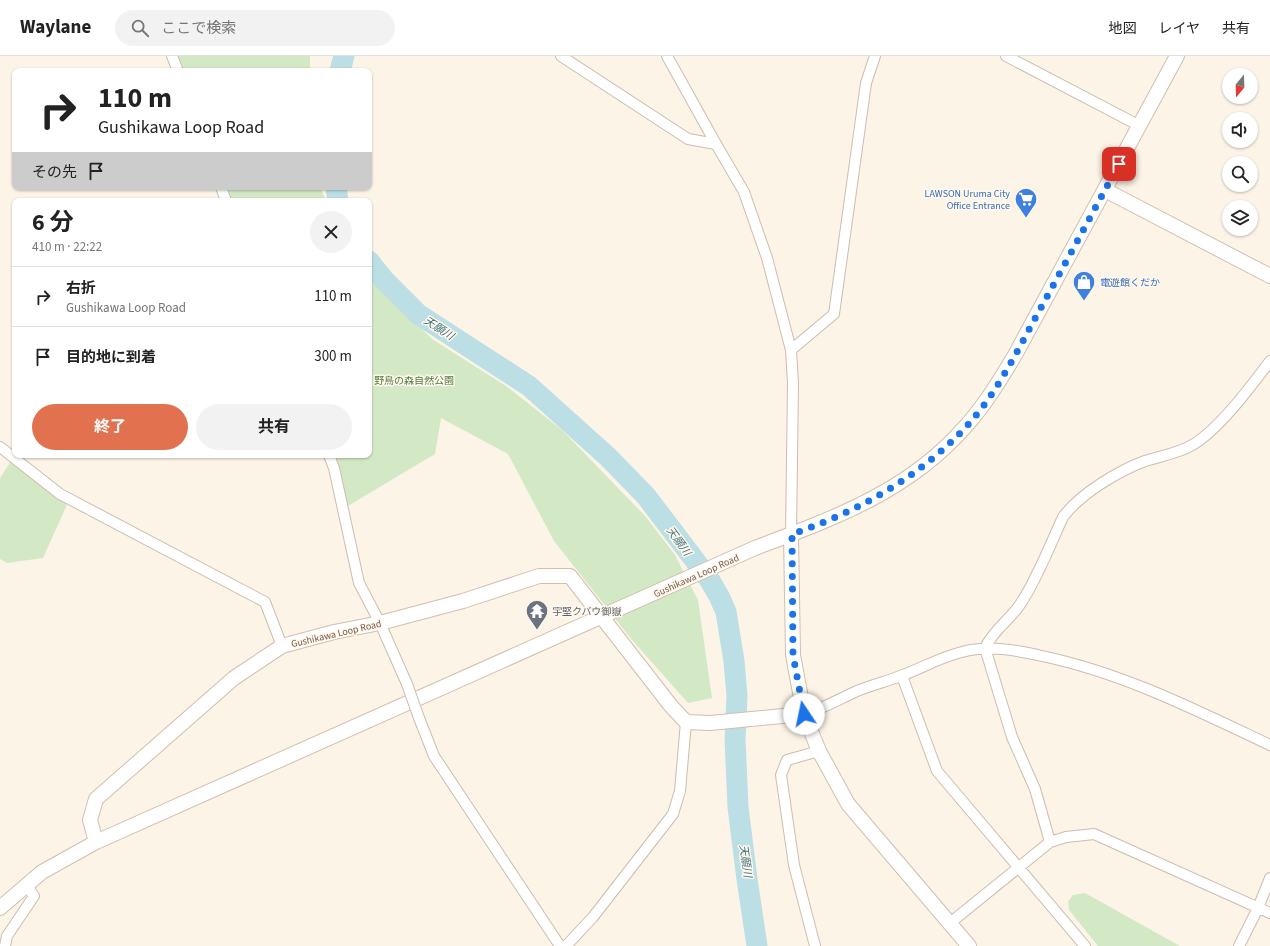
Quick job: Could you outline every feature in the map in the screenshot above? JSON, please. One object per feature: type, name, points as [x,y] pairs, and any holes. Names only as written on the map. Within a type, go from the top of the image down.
[{"type":"main road","name":"Gushikawa Loop Road","points":[[0,908],[42,872],[96,842],[602,616],[646,598],[755,548],[834,518],[904,481],[936,456],[966,427],[992,393],[1015,355],[1177,56]]},
{"type":"main road","points":[[1105,190],[1270,276]]},
{"type":"main road","points":[[792,534],[793,655],[804,714],[819,751],[848,804],[969,946]]},
{"type":"main road","name":"Gushikawa Loop Road","points":[[96,842],[90,820],[96,799],[234,678],[282,646],[334,632],[380,623],[463,601],[539,576],[570,576],[671,706],[686,722]]},
{"type":"main road","points":[[686,722],[710,723],[804,714]]},
{"type":"street","points":[[172,56],[177,68]]},
{"type":"street","points":[[561,56],[688,139],[716,144]]},
{"type":"street","points":[[667,56],[744,192],[767,258],[791,350],[793,384],[792,534]]},
{"type":"street","points":[[791,350],[834,314],[866,83],[875,56]]},
{"type":"street","points":[[1006,56],[1140,126]]},
{"type":"street","points":[[1050,842],[1035,789],[1012,737],[985,648],[990,639],[1011,618],[1022,603],[1063,517],[1070,508],[1079,500],[1127,469],[1184,448],[1199,440],[1215,426],[1252,385],[1270,361]]},
{"type":"street","points":[[0,447],[12,456]]},
{"type":"street","points":[[14,458],[60,494],[265,602],[282,646]]},
{"type":"street","points":[[330,458],[334,468],[358,583],[380,623],[407,684],[434,756],[560,946]]},
{"type":"street","points":[[804,714],[817,711],[866,688],[902,676],[959,652],[985,648],[1026,652],[1097,669],[1154,691],[1270,745]]},
{"type":"street","points":[[902,676],[937,771],[1085,946]]},
{"type":"street","points":[[566,946],[593,918],[673,814],[680,791],[686,722]]},
{"type":"street","points":[[815,946],[794,866],[781,775],[787,760],[819,751]]},
{"type":"street","points":[[950,923],[1050,842],[1066,837],[1094,834],[1270,913]]},
{"type":"street","points":[[1238,946],[1258,908],[1270,878]]},
{"type":"street","points":[[5,946],[7,936],[34,896],[26,885]]},
{"type":"green space","points":[[172,56],[310,56],[310,68],[177,68]]},
{"type":"green space","points":[[222,190],[321,190],[325,198],[225,198]]},
{"type":"green space","name":"野鳥の森自然公園","points":[[372,280],[432,339],[506,386],[562,430],[646,517],[675,555],[698,600],[712,698],[688,703],[632,640],[554,541],[508,454],[441,418],[435,454],[343,509],[330,458],[372,458]]},
{"type":"green space","points":[[13,458],[70,498],[43,558],[7,563],[0,559],[0,478]]},
{"type":"green space","points":[[1085,893],[1180,946],[1098,946],[1069,910],[1068,902],[1073,895]]},
{"type":"waterway","name":"天願川","points":[[341,68],[344,56]]},
{"type":"waterway","name":"天願川","points":[[336,190],[338,198]]},
{"type":"waterway","name":"天願川","points":[[372,265],[385,281],[418,314],[529,386],[608,457],[646,496],[709,579],[719,596],[726,612],[734,661],[737,696],[735,739],[738,807],[757,946]]},
{"type":"place","name":"LAWSON Uruma City Office Entrance","points":[[1026,218]]},
{"type":"place","name":"電遊館くだか","points":[[1084,302]]},
{"type":"place","name":"宇堅クバウ御嶽","points":[[537,630]]},
{"type":"route","points":[[804,714],[793,655],[791,591],[792,534],[834,518],[874,499],[904,481],[936,456],[966,427],[992,393],[1015,355],[1119,164]]}]
